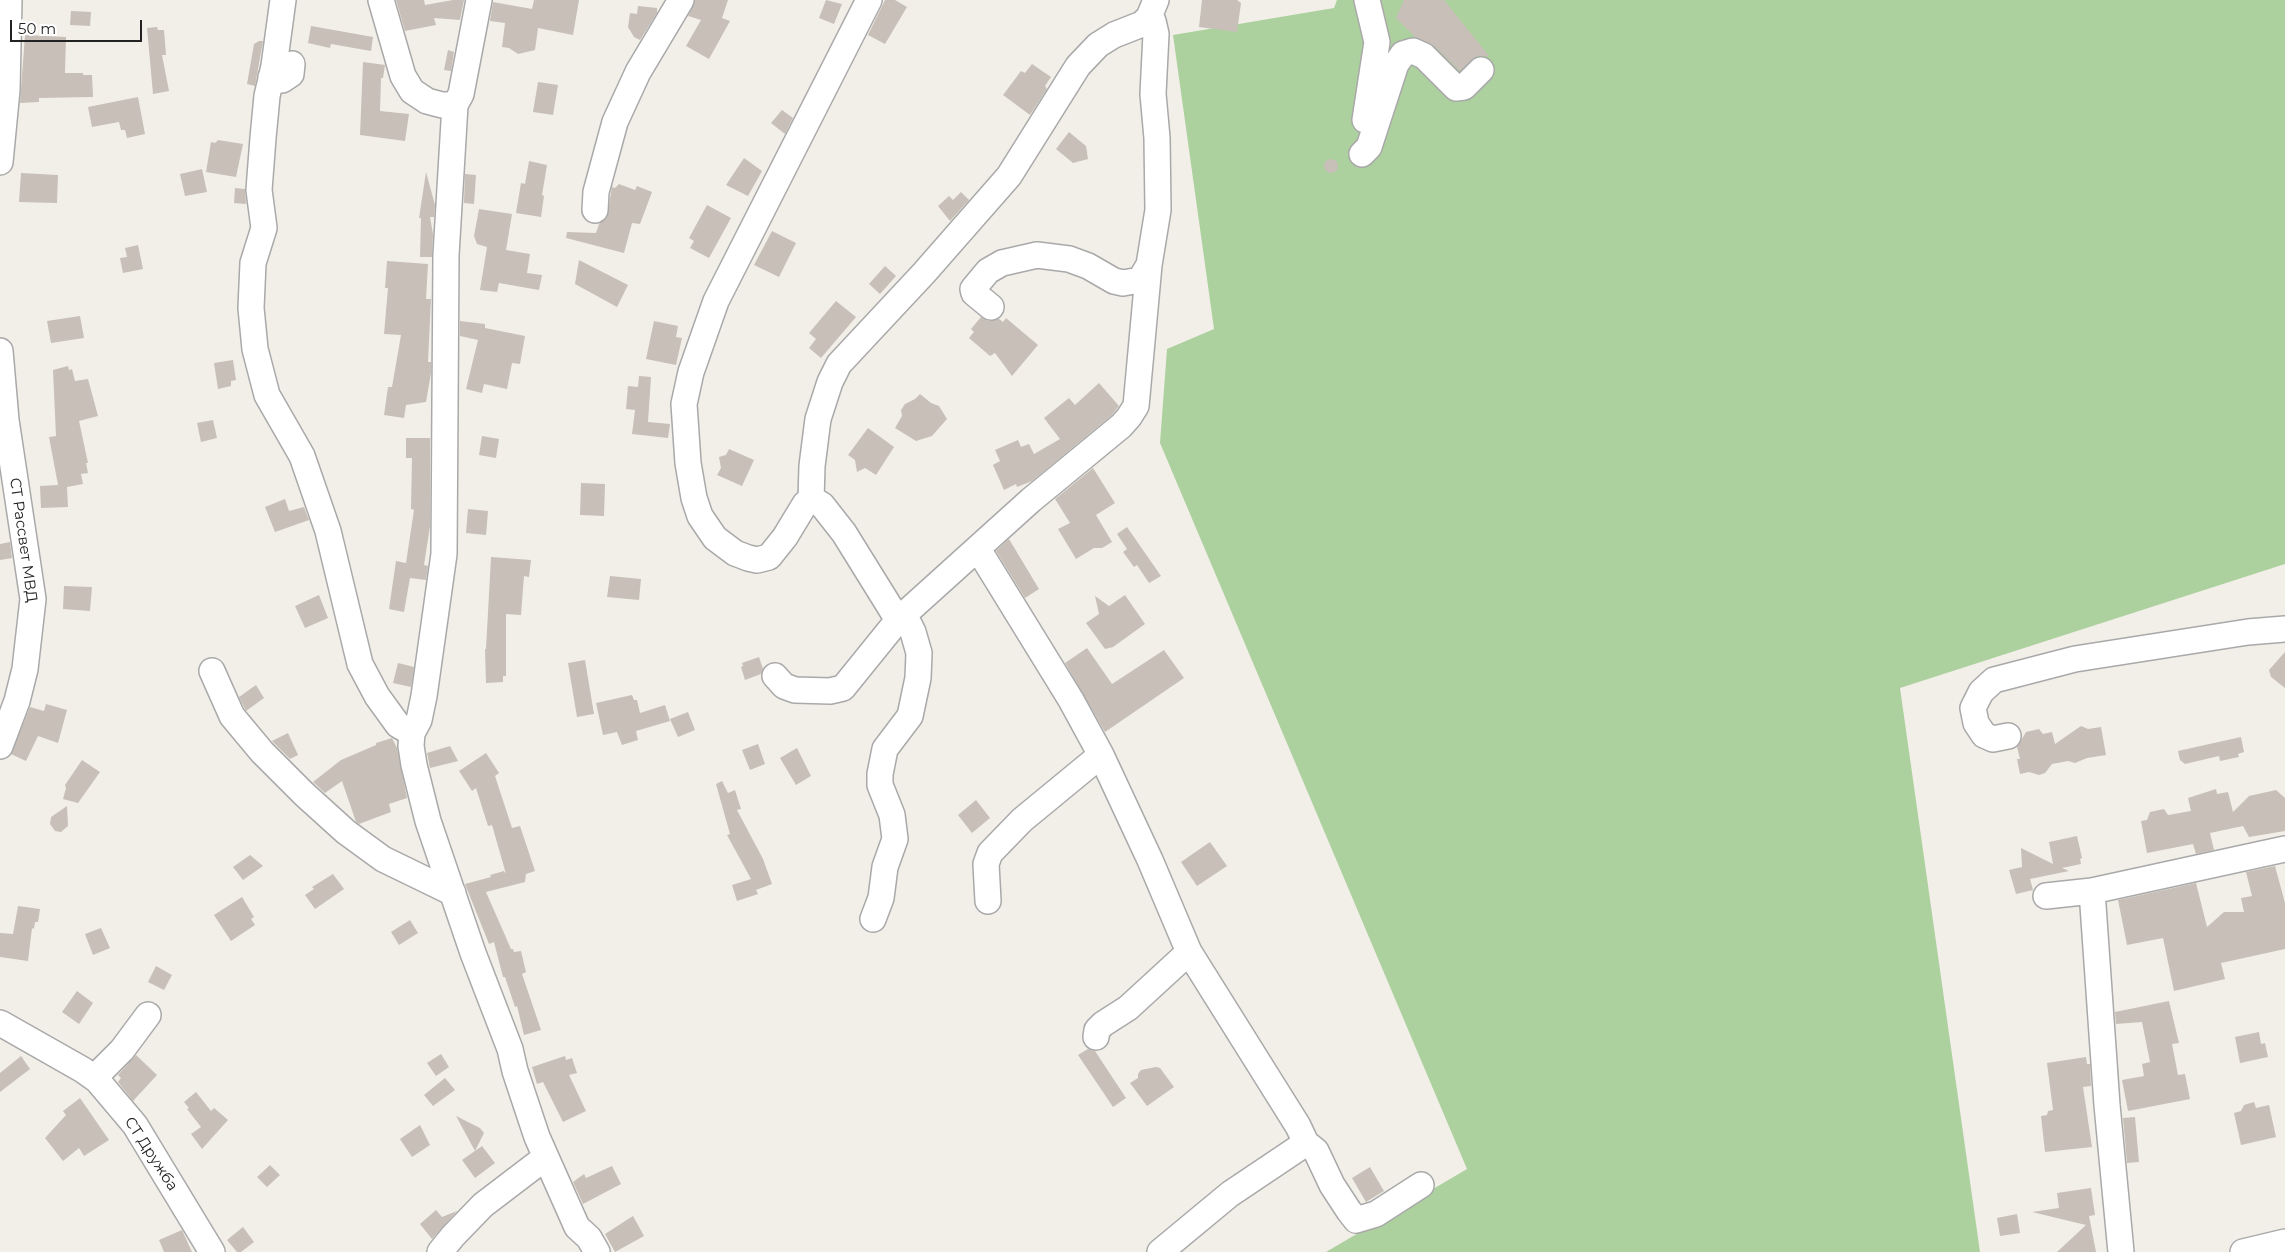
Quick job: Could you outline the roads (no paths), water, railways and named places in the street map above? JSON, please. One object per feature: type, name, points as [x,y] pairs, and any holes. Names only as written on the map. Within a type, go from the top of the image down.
[{"type":"street","points":[[0,162],[6,100],[9,0]]},
{"type":"street","points":[[283,0],[267,96],[260,190],[264,228],[253,263],[251,308],[255,349],[267,395],[302,456],[328,531],[360,664],[377,696],[398,725],[412,733]]},
{"type":"street","points":[[381,0],[403,76],[412,91],[427,100],[442,105],[456,105]]},
{"type":"street","points":[[478,0],[461,94],[456,105],[446,255],[444,554],[424,696],[419,720],[412,733],[411,746],[417,781],[433,837],[473,953],[510,1049],[515,1071],[546,1157],[577,1227],[589,1238],[597,1252]]},
{"type":"street","points":[[595,210],[596,192],[615,122],[638,72],[681,0]]},
{"type":"street","points":[[812,500],[800,510],[777,549],[769,556],[758,560],[735,553],[715,538],[700,516],[694,498],[688,464],[684,404],[691,372],[716,301],[869,0]]},
{"type":"street","points":[[1367,0],[1377,42],[1360,158],[1368,148],[1396,64],[1403,54],[1413,52],[1424,56],[1456,88],[1464,87],[1481,70]]},
{"type":"street","points":[[812,500],[812,466],[818,419],[827,388],[839,364],[924,273],[1009,176],[1078,66],[1098,45],[1114,35],[1142,24],[1152,8]]},
{"type":"street","points":[[775,676],[784,686],[796,690],[830,691],[843,688],[901,617],[1032,500],[1110,435],[1133,412],[1136,406],[1149,265],[1158,210],[1153,94],[1156,34],[1152,8]]},
{"type":"street","points":[[271,77],[282,80],[291,74],[292,64]]},
{"type":"street","points":[[991,307],[974,293],[973,288],[988,271],[1002,263],[1037,255],[1069,258],[1088,266],[1114,281],[1123,283],[1140,280],[1149,265]]},
{"type":"street","name":"СТ Рассвет МВД","points":[[0,351],[8,430],[33,599],[25,668],[17,701],[0,746]]},
{"type":"street","points":[[812,500],[822,504],[844,533],[913,632],[919,653],[918,678],[910,716],[885,749],[880,774],[880,785],[892,815],[895,839],[885,867],[881,898],[873,919]]},
{"type":"street","points":[[978,549],[1071,700],[1101,756],[1150,860],[1189,952],[1289,1110],[1306,1143],[1316,1152],[1332,1185],[1356,1220],[1376,1214],[1421,1185]]},
{"type":"street","points":[[2008,736],[1993,739],[1984,734],[1976,723],[1973,708],[1981,692],[1994,680],[2075,659],[2238,633],[2285,629]]},
{"type":"street","points":[[212,671],[232,716],[262,752],[304,794],[346,832],[383,859],[453,893]]},
{"type":"street","points":[[988,901],[986,864],[990,853],[1022,820],[1101,756]]},
{"type":"street","points":[[2046,896],[2092,890],[2285,849]]},
{"type":"street","points":[[2092,890],[2107,1105],[2121,1252]]},
{"type":"street","points":[[1096,1037],[1097,1030],[1103,1024],[1128,1008],[1189,952]]},
{"type":"street","points":[[97,1080],[102,1070],[122,1050],[148,1014]]},
{"type":"street","name":"СТ Дружба","points":[[0,1023],[83,1070],[97,1080],[135,1126],[212,1252]]},
{"type":"street","points":[[1160,1252],[1230,1194],[1306,1143]]},
{"type":"street","points":[[440,1252],[483,1205],[546,1157]]},
{"type":"street","points":[[2243,1252],[2285,1242]]}]
